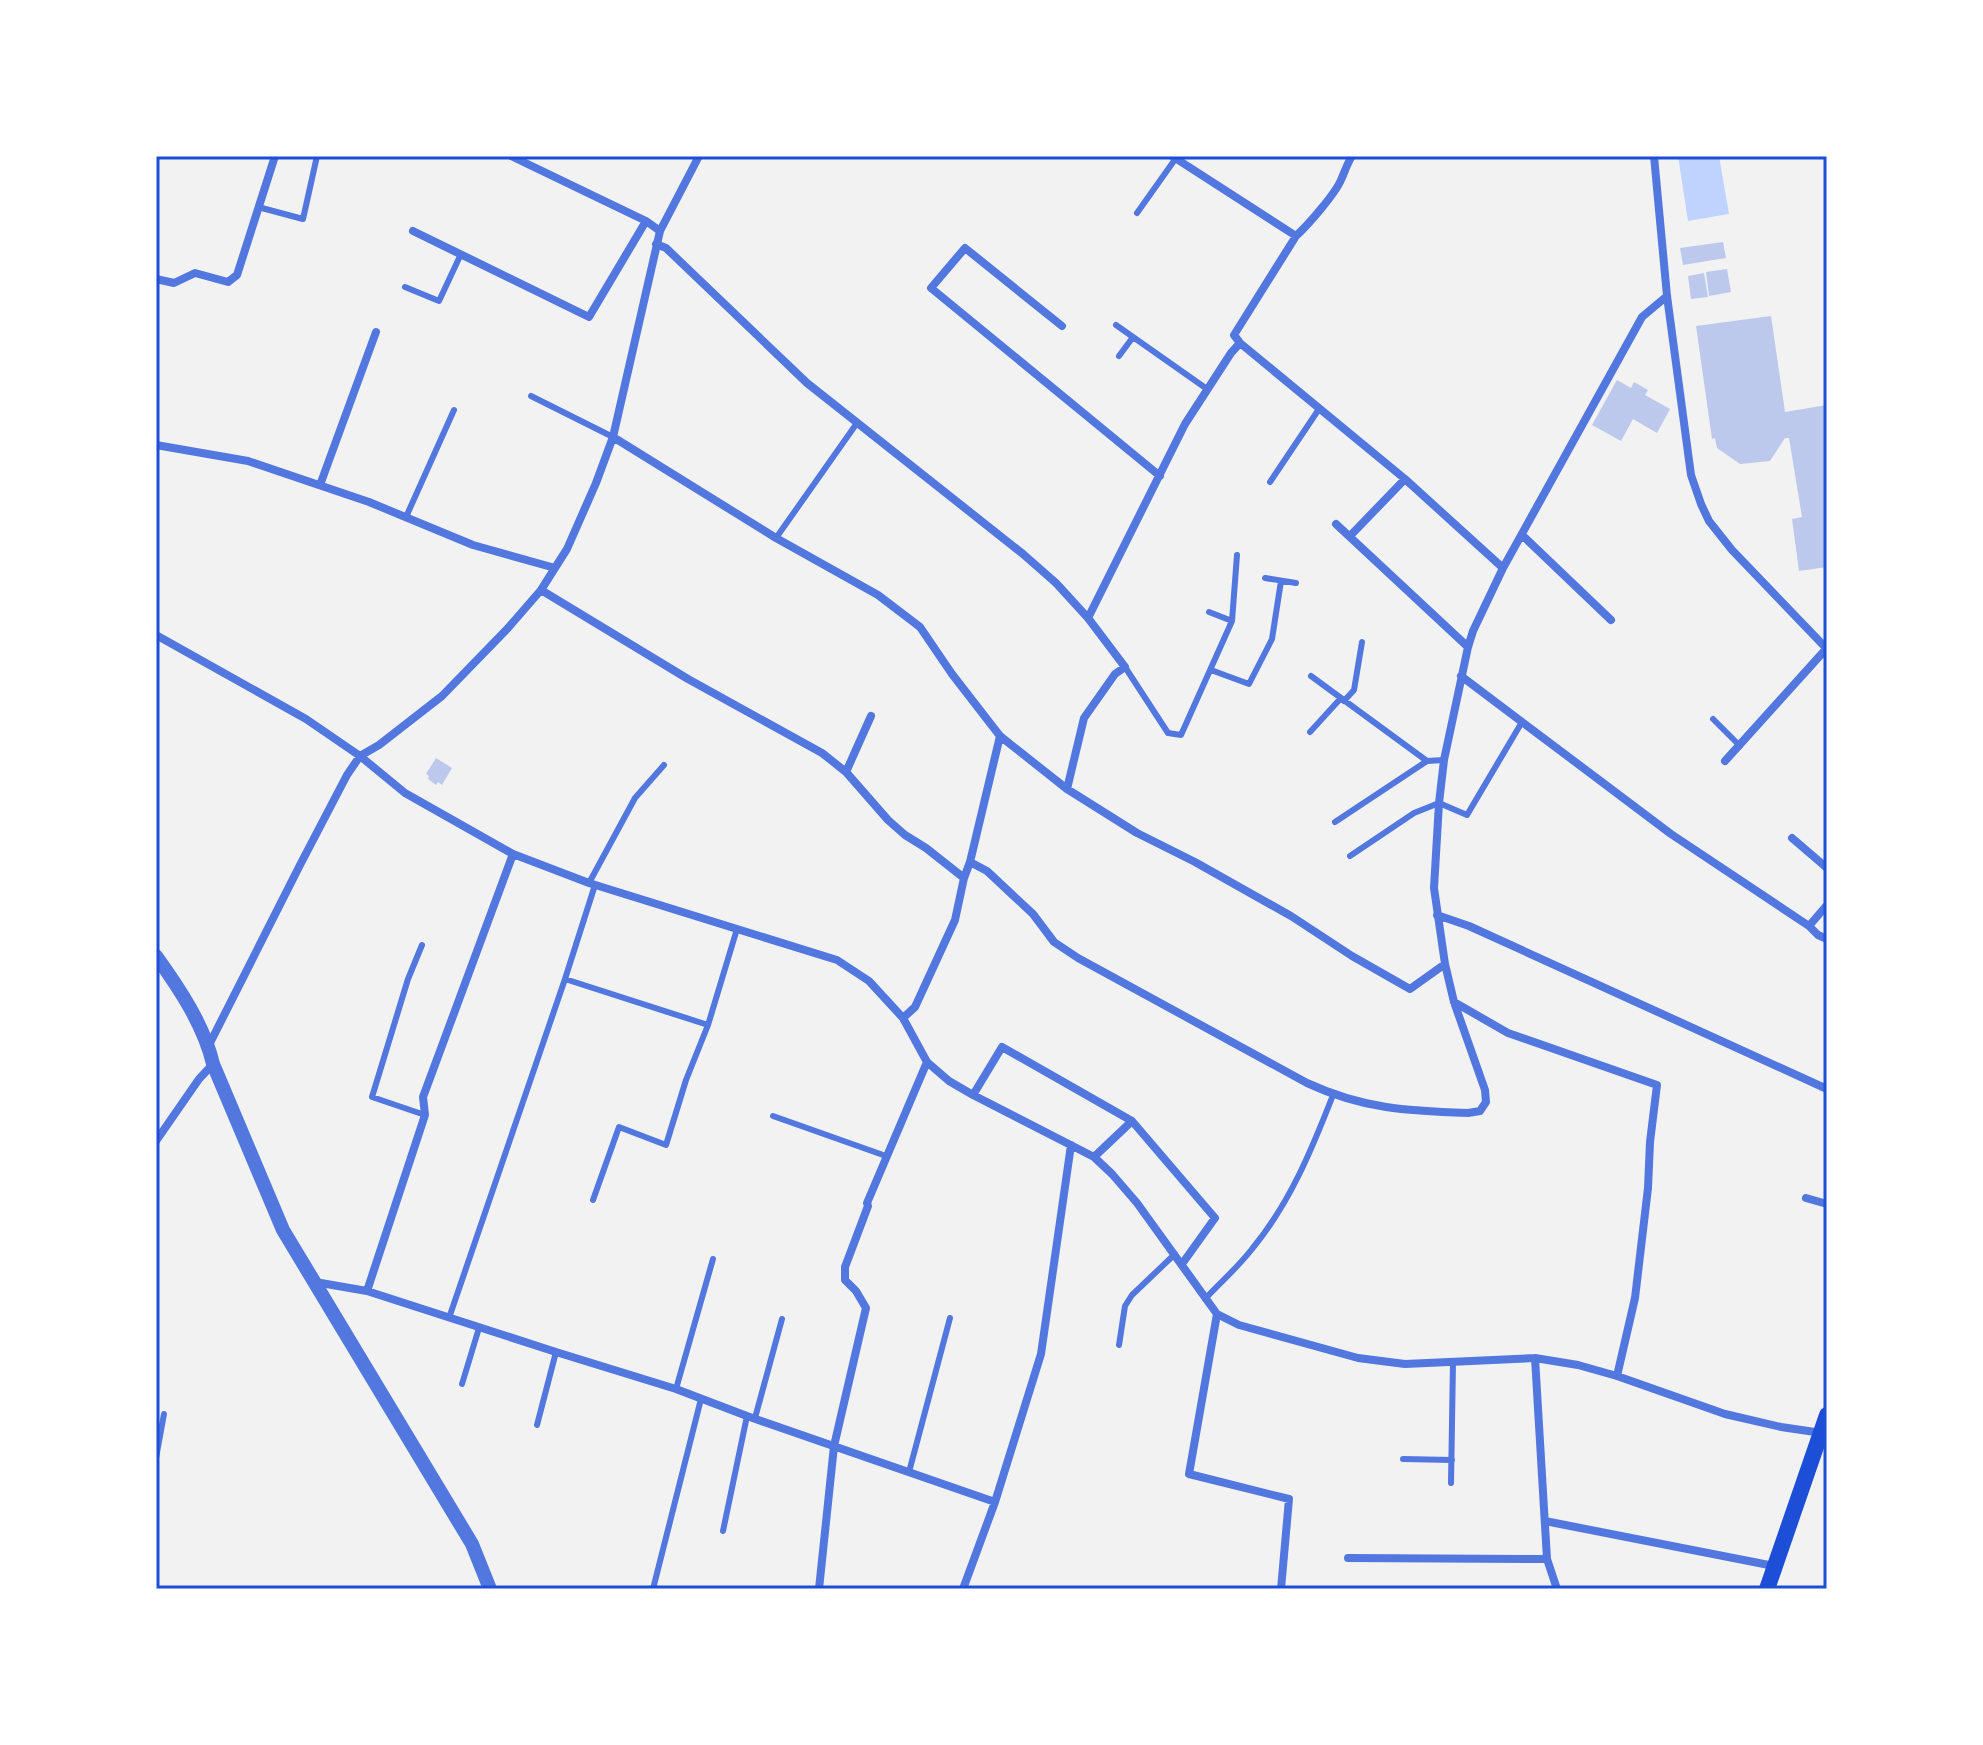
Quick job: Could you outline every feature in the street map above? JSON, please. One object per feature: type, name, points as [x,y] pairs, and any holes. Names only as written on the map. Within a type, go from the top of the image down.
[{"type":"main road","points":[[1767,1589],[1825,1436],[1827,1415]]},
{"type":"street","points":[[156,279],[174,283],[195,273],[228,282],[237,275],[275,156]]},
{"type":"street","points":[[511,156],[646,221],[660,231]]},
{"type":"street","points":[[209,1045],[314,838],[360,756],[442,696],[541,590],[567,549],[613,437],[660,231],[699,156]]},
{"type":"street","points":[[1352,156],[1341,180],[1308,225],[1296,236],[1234,335],[1405,479],[1503,568]]},
{"type":"street","points":[[1654,156],[1667,296],[1691,475],[1701,504],[1709,521],[1732,550],[1827,649],[1725,761]]},
{"type":"street","points":[[1174,157],[1296,236]]},
{"type":"street","points":[[413,231],[589,317],[646,221]]},
{"type":"street","points":[[656,244],[666,248],[807,383],[1056,583],[1088,618],[1125,667],[1115,674],[1084,718],[1067,789]]},
{"type":"street","points":[[1062,326],[965,248],[931,288],[1160,476]]},
{"type":"street","points":[[970,862],[987,871],[1033,914],[1054,942],[1078,958],[1307,1083],[1333,1095],[1397,1110],[1480,1111],[1486,1102],[1485,1090],[1454,1002],[1434,888],[1444,760],[1461,676],[1473,631],[1503,568],[1642,317],[1667,296]]},
{"type":"street","points":[[320,485],[376,332]]},
{"type":"street","points":[[1088,618],[1185,424],[1240,343]]},
{"type":"street","points":[[613,437],[776,538],[878,595],[920,627],[1000,736],[1067,789],[1137,833],[1291,916],[1410,989],[1445,964]]},
{"type":"street","points":[[156,445],[248,461],[406,517],[473,545],[555,568]]},
{"type":"street","points":[[1350,536],[1405,479]]},
{"type":"street","points":[[1336,524],[1468,647]]},
{"type":"street","points":[[1522,535],[1611,620]]},
{"type":"street","points":[[541,590],[688,679],[822,753],[846,772],[896,827],[964,878]]},
{"type":"street","points":[[156,649],[158,637],[306,719],[360,756],[405,793],[513,854],[592,884],[837,960],[869,981],[903,1018],[927,1062],[949,1081],[1094,1157],[1137,1203],[1217,1314],[1239,1325],[1358,1358],[1405,1364],[1535,1358],[1578,1365],[1725,1414],[1825,1436]]},
{"type":"street","points":[[1461,676],[1671,834],[1827,939]]},
{"type":"street","points":[[846,772],[871,716]]},
{"type":"street","points":[[903,1018],[915,1007],[955,920],[1000,736]]},
{"type":"street","points":[[1792,838],[1827,868]]},
{"type":"street","points":[[367,1291],[425,1115],[423,1097],[513,854]]},
{"type":"street","points":[[1809,926],[1827,905]]},
{"type":"street","points":[[1437,915],[1469,926],[1827,1089]]},
{"type":"street","points":[[156,956],[209,1045],[213,1064],[283,1230],[472,1544],[490,1589]]},
{"type":"street","points":[[1454,1002],[1508,1033],[1657,1085],[1635,1298],[1617,1376]]},
{"type":"street","points":[[973,1095],[1002,1047],[1132,1121],[1215,1218],[1182,1264]]},
{"type":"street","points":[[819,1589],[834,1446],[866,1308],[845,1280],[845,1267],[867,1203],[927,1062]]},
{"type":"street","points":[[156,1141],[213,1064]]},
{"type":"street","points":[[1094,1157],[1132,1121]]},
{"type":"street","points":[[963,1589],[995,1502],[1041,1354],[1071,1145]]},
{"type":"street","points":[[1806,1198],[1827,1204]]},
{"type":"street","points":[[313,1282],[367,1291],[676,1389],[995,1502]]},
{"type":"street","points":[[1217,1314],[1189,1474],[1289,1499],[1281,1589]]},
{"type":"street","points":[[1535,1358],[1547,1559],[1557,1589]]},
{"type":"street","points":[[1545,1521],[1774,1566]]},
{"type":"street","points":[[1348,1558],[1547,1559]]},
{"type":"lane","points":[[258,207],[303,219],[317,156]]},
{"type":"lane","points":[[1137,213],[1174,157]]},
{"type":"lane","points":[[405,287],[439,301],[461,254]]},
{"type":"lane","points":[[1116,325],[1207,389]]},
{"type":"lane","points":[[1119,356],[1133,337]]},
{"type":"lane","points":[[531,396],[613,437]]},
{"type":"lane","points":[[1270,482],[1319,409]]},
{"type":"lane","points":[[406,517],[454,410]]},
{"type":"lane","points":[[776,538],[857,423]]},
{"type":"lane","points":[[1125,667],[1168,733],[1181,735],[1232,621],[1237,555]]},
{"type":"lane","points":[[1265,578],[1296,583]]},
{"type":"lane","points":[[1211,670],[1249,684],[1272,639],[1281,581]]},
{"type":"lane","points":[[1209,612],[1232,621]]},
{"type":"lane","points":[[1310,732],[1354,690],[1362,642]]},
{"type":"lane","points":[[1311,676],[1427,761]]},
{"type":"lane","points":[[1713,719],[1740,746]]},
{"type":"lane","points":[[1350,856],[1414,813],[1439,803],[1467,815],[1522,722]]},
{"type":"lane","points":[[1335,822],[1427,761],[1444,760]]},
{"type":"lane","points":[[449,1318],[565,979],[592,884],[635,798],[664,765]]},
{"type":"lane","points":[[593,1200],[619,1127],[666,1145],[686,1080],[708,1025],[737,929]]},
{"type":"lane","points":[[422,945],[408,979],[372,1097],[425,1115]]},
{"type":"lane","points":[[565,979],[708,1025]]},
{"type":"lane","points":[[1205,1299],[1253,1249],[1290,1195],[1333,1095]]},
{"type":"lane","points":[[773,1116],[886,1156]]},
{"type":"lane","points":[[1119,1345],[1125,1306],[1132,1295],[1175,1254]]},
{"type":"lane","points":[[676,1389],[713,1259]]},
{"type":"lane","points":[[909,1472],[950,1318]]},
{"type":"lane","points":[[723,1531],[751,1417],[782,1319]]},
{"type":"lane","points":[[462,1384],[479,1328]]},
{"type":"lane","points":[[537,1425],[556,1352]]},
{"type":"lane","points":[[1451,1483],[1453,1362]]},
{"type":"lane","points":[[653,1589],[701,1399]]},
{"type":"lane","points":[[156,1458],[164,1414]]},
{"type":"lane","points":[[1403,1459],[1452,1460]]},
{"type":"water","points":[[1678,156],[1719,156],[1729,214],[1688,221]]},
{"type":"building","points":[[1723,242],[1726,258],[1683,265],[1680,248]]},
{"type":"building","points":[[1727,269],[1731,292],[1709,296],[1706,272]]},
{"type":"building","points":[[1704,273],[1708,297],[1691,299],[1688,276]]},
{"type":"building","points":[[1771,316],[1785,412],[1827,405],[1827,567],[1799,571],[1792,519],[1802,517],[1789,438],[1785,438],[1770,461],[1740,464],[1717,448],[1715,438],[1712,439],[1696,326]]},
{"type":"building","points":[[1617,380],[1631,388],[1634,382],[1648,390],[1645,395],[1670,409],[1657,433],[1633,419],[1621,441],[1592,425]]},
{"type":"building","points":[[436,758],[452,768],[442,785],[438,782],[436,785],[426,774]]}]
